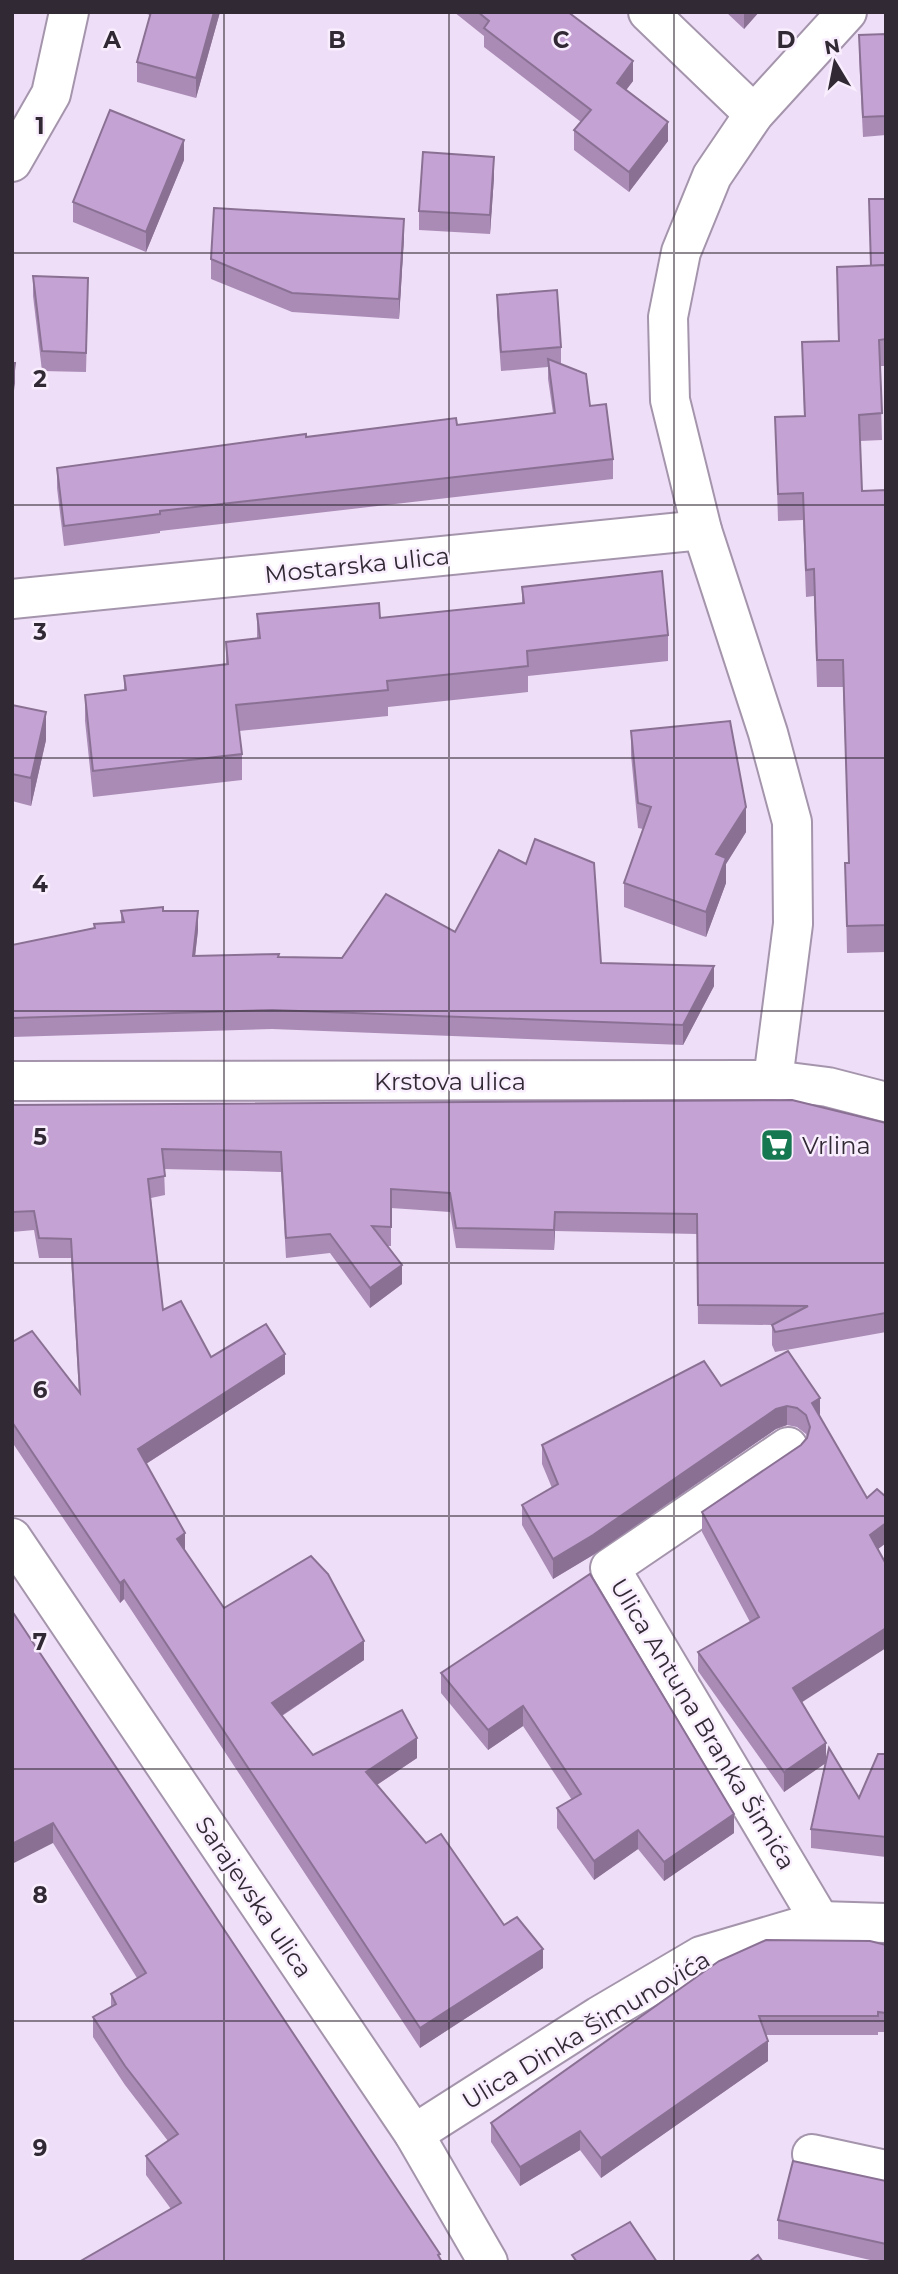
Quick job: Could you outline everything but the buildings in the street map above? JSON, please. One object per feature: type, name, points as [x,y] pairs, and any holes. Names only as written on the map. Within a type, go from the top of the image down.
[{"type":"street","points":[[12,162],[51,94],[69,12]]},
{"type":"street","points":[[648,12],[754,114]]},
{"type":"street","points":[[773,1080],[793,924],[792,822],[768,733],[702,530],[670,400],[668,317],[681,252],[712,176],[754,114],[848,12]]},
{"type":"street","name":"Mostarska ulica","points":[[12,599],[702,530]]},
{"type":"street","name":"Krstova ulica","points":[[12,1081],[773,1080],[828,1087],[886,1102]]},
{"type":"street","name":"Ulica Antuna Branka Šimića","points":[[788,1447],[610,1567],[820,1921]]},
{"type":"street","name":"Sarajevska ulica","points":[[12,1538],[414,2134],[488,2262]]},
{"type":"street","name":"Ulica Dinka Šimunovića","points":[[414,2134],[599,2016],[701,1956],[820,1921],[886,1923]]},
{"type":"street","points":[[812,2154],[886,2170]]},
{"type":"place","name":"Vrlina","points":[[777,1145]]}]
